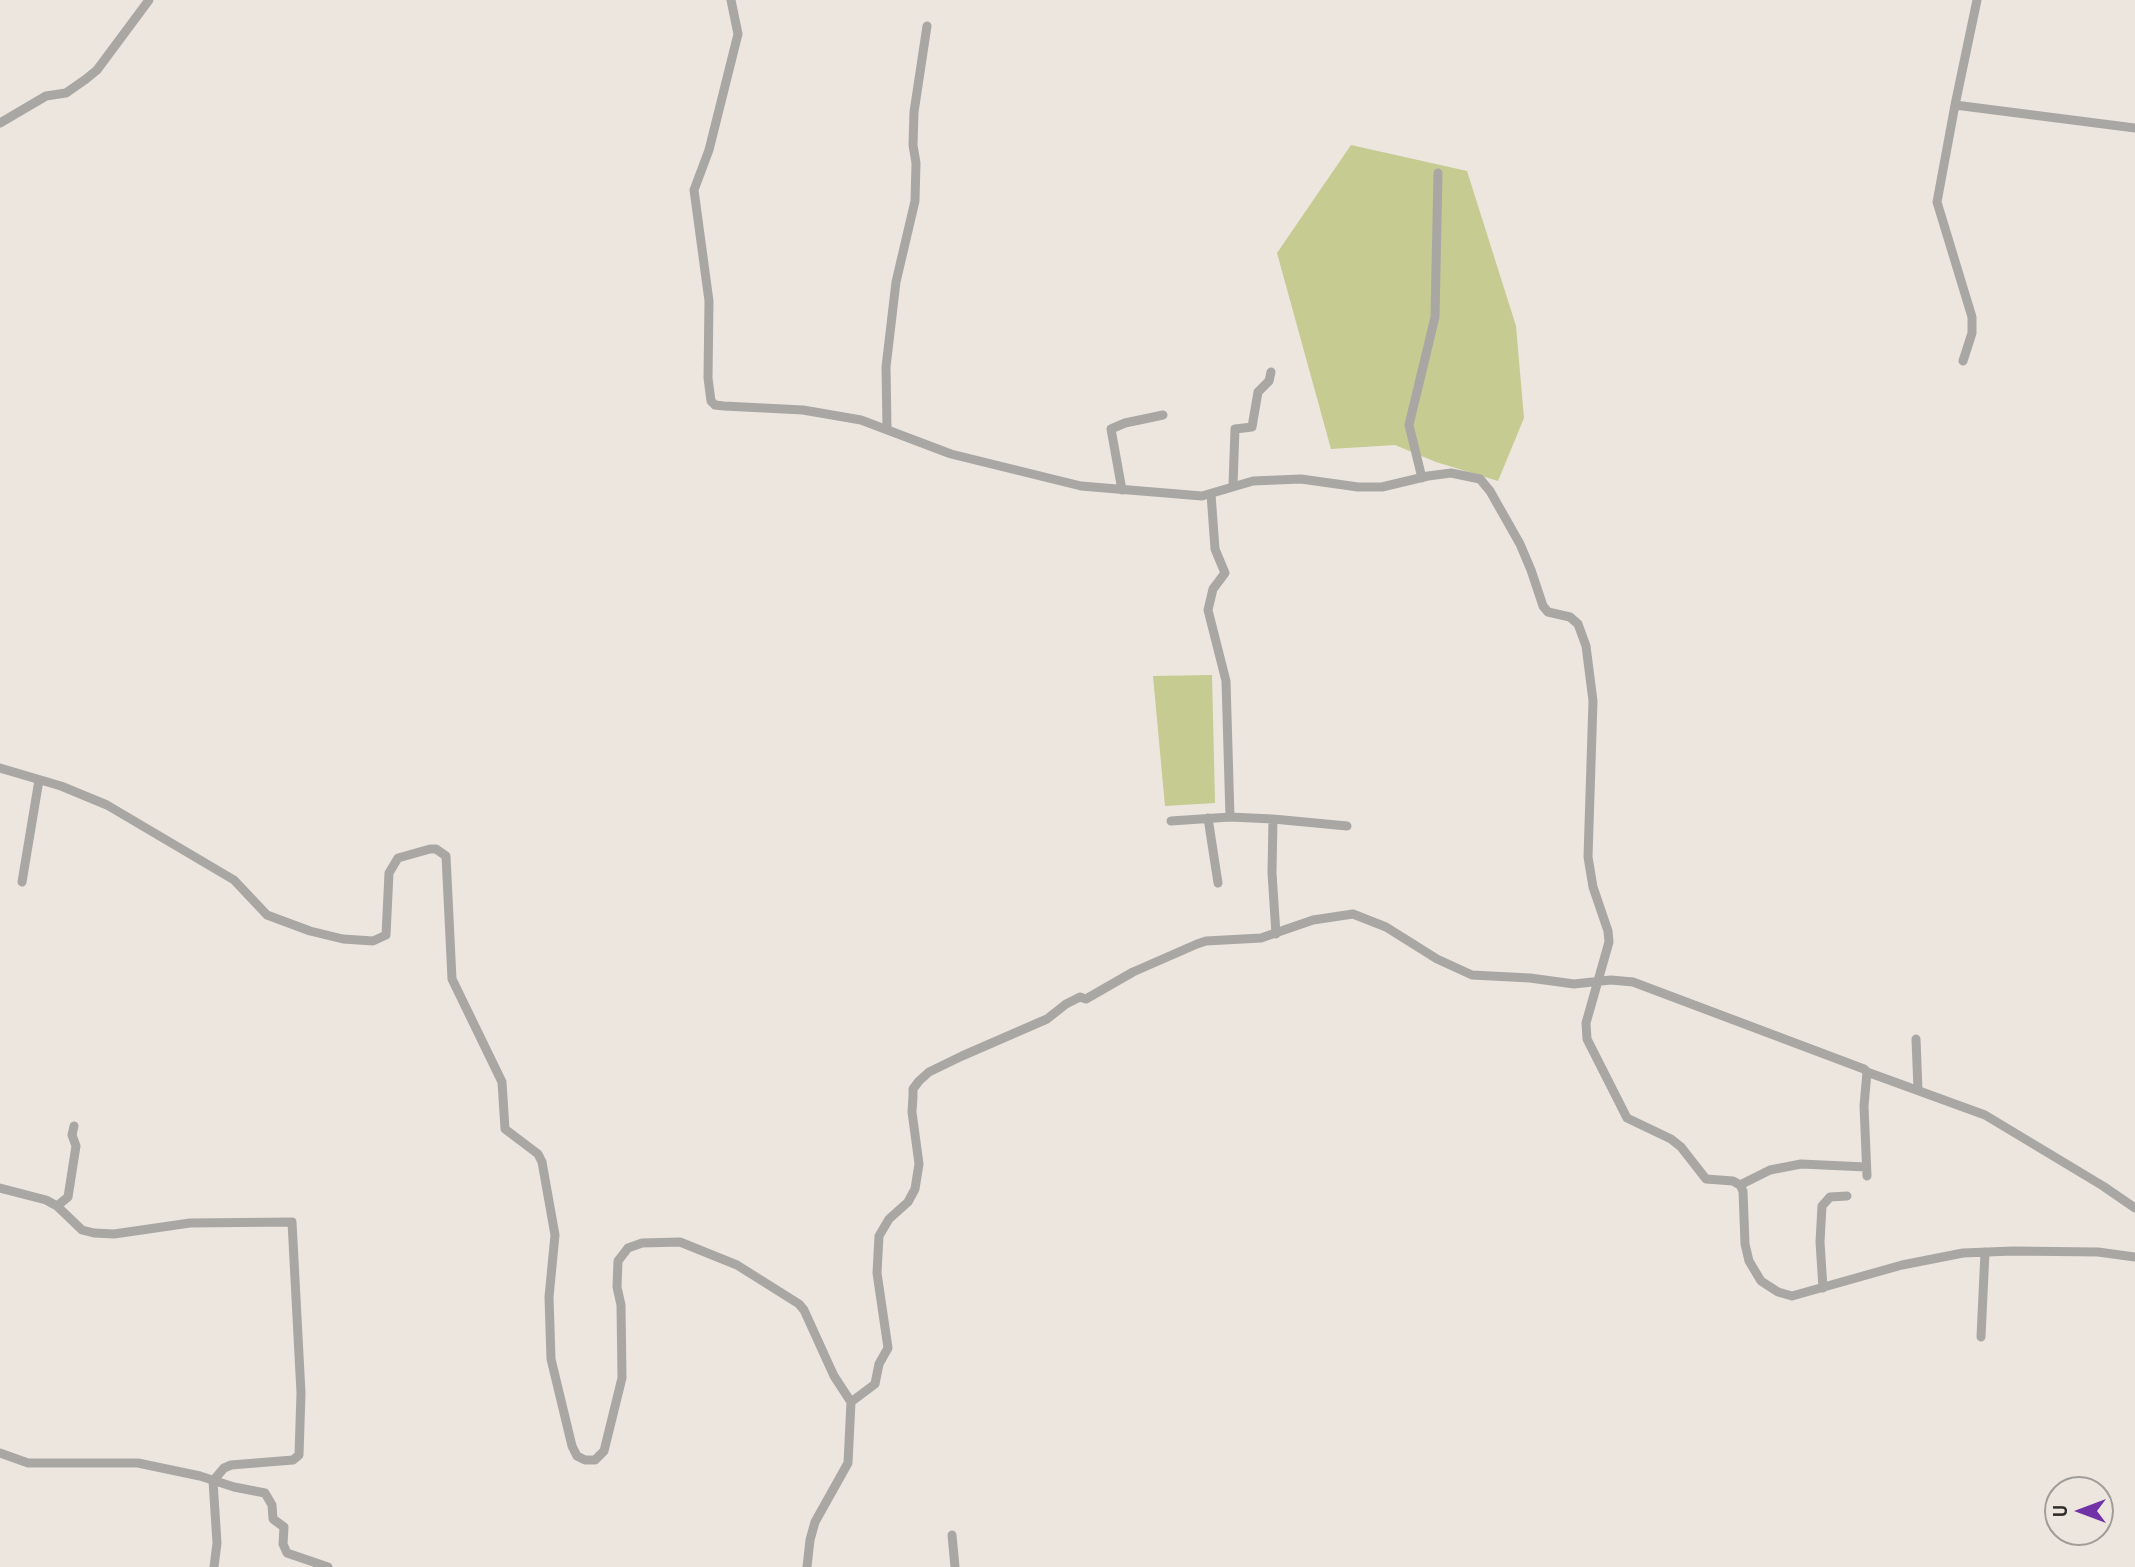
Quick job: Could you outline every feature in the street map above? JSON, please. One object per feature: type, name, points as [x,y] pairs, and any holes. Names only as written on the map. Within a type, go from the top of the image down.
[{"type":"street","points":[[0,123],[46,96],[65,93],[97,70],[149,0]]},
{"type":"street","points":[[731,0],[738,34],[709,150],[694,190],[709,301],[708,378],[711,401],[715,405],[803,410],[861,420],[951,454],[1081,486],[1122,490],[1202,496],[1253,481],[1301,479],[1358,487],[1382,487],[1451,473],[1479,479],[1490,491],[1520,544],[1543,606],[1548,612],[1570,617],[1578,624],[1583,633],[1590,664],[1593,701],[1588,857],[1593,887],[1608,931],[1609,942],[1585,1031],[1623,1112],[1634,1123],[1671,1139],[1681,1147],[1706,1179],[1732,1181],[1740,1185],[1743,1191],[1745,1244],[1753,1271],[1761,1281],[1778,1292],[1792,1296],[1935,1258],[1985,1252],[2098,1252],[2135,1257]]},
{"type":"street","points":[[1963,360],[1972,333],[1972,317],[1937,202],[1977,0]]},
{"type":"street","points":[[887,429],[886,367],[896,282],[915,201],[914,112],[927,26]]},
{"type":"street","points":[[1955,105],[2135,128]]},
{"type":"street","points":[[1422,478],[1409,425],[1436,311],[1438,173]]},
{"type":"street","points":[[1233,485],[1235,429],[1252,427],[1258,392],[1269,381],[1271,372]]},
{"type":"street","points":[[1122,490],[1111,429],[1163,415]]},
{"type":"street","points":[[1211,494],[1215,549],[1225,570],[1224,576],[1213,589],[1208,610],[1226,681],[1230,817]]},
{"type":"street","points":[[0,768],[107,805],[237,882],[267,915],[310,931],[343,939],[373,941],[386,935],[389,873],[398,858],[430,849],[436,849],[447,858],[453,979],[502,1082],[505,1129],[538,1154],[542,1162],[555,1235],[549,1297],[551,1359],[572,1446],[577,1456],[585,1460],[595,1460],[604,1451],[622,1378],[618,1261],[628,1248],[642,1244],[680,1242],[737,1265],[799,1304],[804,1310],[834,1376],[851,1402],[848,1463],[815,1522],[807,1555],[810,1567]]},
{"type":"street","points":[[22,882],[39,780]]},
{"type":"street","points":[[1171,821],[1230,817],[1347,826]]},
{"type":"street","points":[[1208,818],[1218,883]]},
{"type":"street","points":[[1273,819],[1272,873],[1276,934]]},
{"type":"street","points":[[851,1402],[875,1384],[878,1364],[888,1348],[877,1273],[879,1236],[889,1219],[908,1202],[915,1189],[919,1164],[912,1112],[914,1089],[919,1081],[929,1072],[1047,1019],[1066,1004],[1080,997],[1086,999],[1124,976],[1173,953],[1206,941],[1261,939],[1306,922],[1353,914],[1386,927],[1437,959],[1472,975],[1574,984],[1599,981],[1633,982],[1803,1044],[1867,1072],[1985,1115],[2104,1186],[2135,1208]]},
{"type":"street","points":[[1916,1039],[1918,1090]]},
{"type":"street","points":[[1740,1185],[1770,1170],[1789,1166],[1809,1164],[1866,1171],[1864,1106],[1867,1072]]},
{"type":"street","points":[[57,1206],[68,1196],[76,1146],[72,1135],[74,1126]]},
{"type":"street","points":[[0,1188],[35,1196],[57,1206],[76,1226],[94,1233],[114,1234],[190,1223],[292,1222],[301,1393],[299,1455],[293,1460],[231,1465],[213,1481]]},
{"type":"street","points":[[1823,1288],[1820,1242],[1822,1206],[1830,1197],[1847,1196]]},
{"type":"street","points":[[1981,1337],[1985,1252]]},
{"type":"street","points":[[0,1452],[27,1463],[138,1463],[234,1488],[265,1493],[272,1504],[273,1519],[284,1527],[287,1553],[328,1567]]},
{"type":"street","points":[[213,1481],[216,1498],[214,1567]]},
{"type":"street","points":[[952,1535],[955,1567]]},
{"type":"green space","points":[[1351,145],[1467,171],[1516,326],[1524,418],[1498,481],[1436,462],[1395,445],[1331,449],[1277,253]]},
{"type":"green space","points":[[1212,675],[1215,803],[1165,806],[1153,676]]}]
